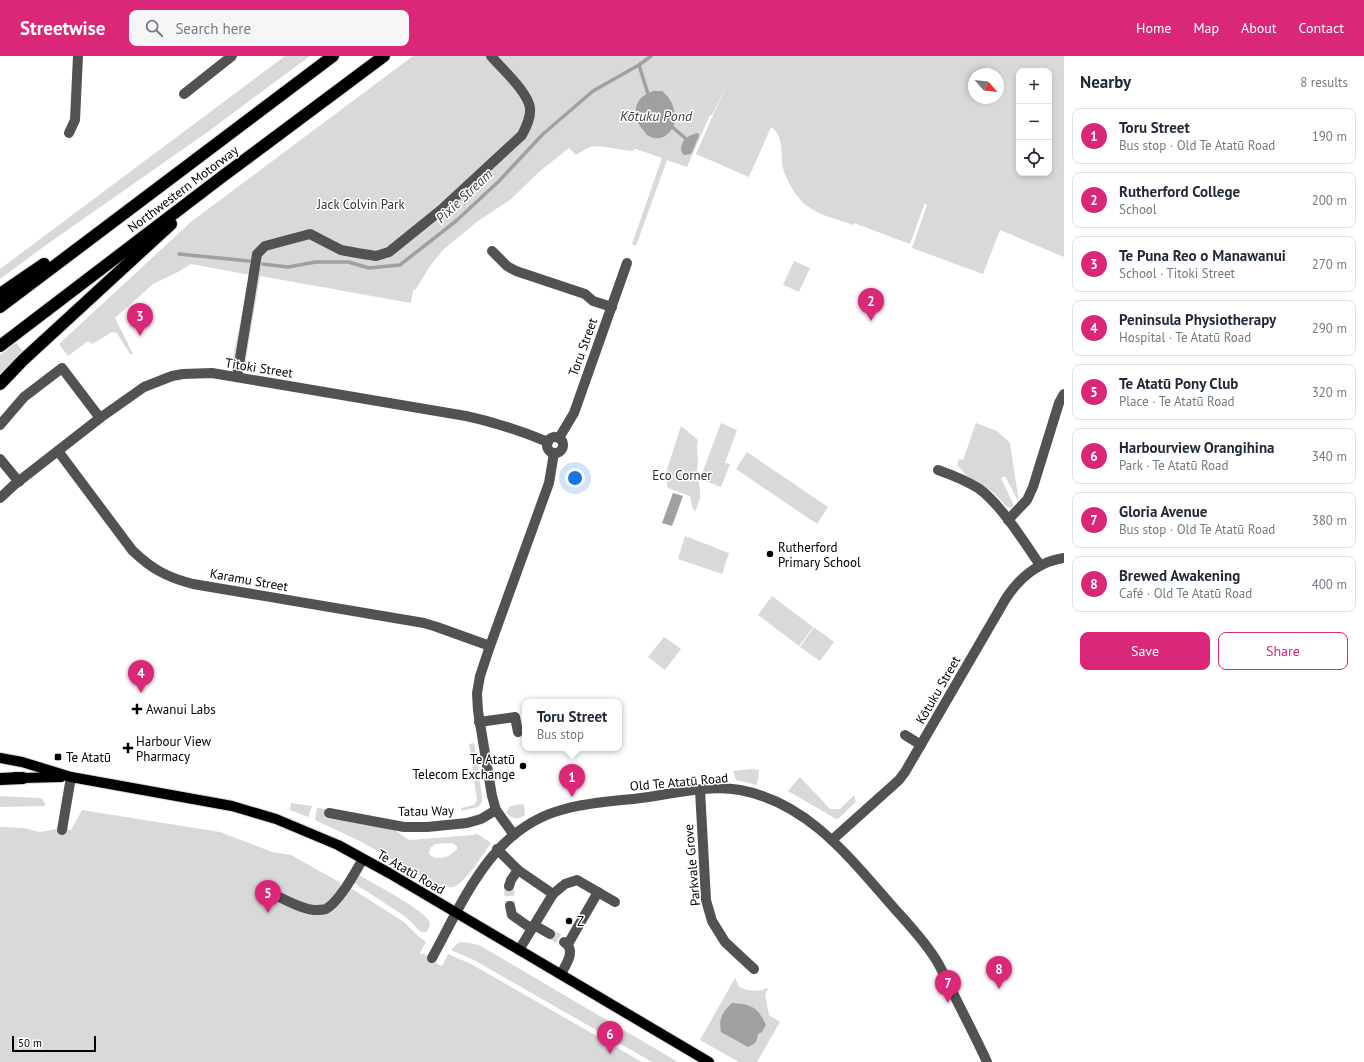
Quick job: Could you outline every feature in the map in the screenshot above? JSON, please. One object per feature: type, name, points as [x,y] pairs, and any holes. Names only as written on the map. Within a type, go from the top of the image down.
[{"type":"highway","name":"Northwestern Motorway","points":[[0,307],[333,56]]},
{"type":"highway","name":"Northwestern Motorway","points":[[0,346],[223,176],[384,56]]},
{"type":"highway","points":[[0,294],[177,173]]},
{"type":"highway","points":[[0,384],[23,360],[223,176]]},
{"type":"highway","points":[[0,779],[23,778]]},
{"type":"main road","name":"Te Atatū Road","points":[[0,758],[22,762],[71,777],[232,806],[276,819],[338,845],[455,912],[709,1062]]},
{"type":"main road","name":"Te Atatū Road","points":[[0,774],[23,778],[71,777]]},
{"type":"street","points":[[69,133],[75,120],[78,56]]},
{"type":"street","points":[[184,94],[232,56]]},
{"type":"street","points":[[237,377],[257,254],[265,246],[310,234],[341,250],[376,256],[389,252],[441,210],[522,135],[528,122],[530,109],[527,97],[491,56]]},
{"type":"street","points":[[492,251],[507,266],[516,271],[585,294],[594,301],[612,307]]},
{"type":"street","name":"Toru Street","points":[[559,438],[574,413],[627,263]]},
{"type":"street","points":[[0,425],[24,397],[62,368],[100,418]]},
{"type":"street","name":"Titoki Street","points":[[0,498],[100,418],[144,387],[172,376],[203,372],[477,418],[548,442]]},
{"type":"street","points":[[1008,520],[1027,500],[1033,487],[1059,403],[1064,394]]},
{"type":"street","points":[[552,438],[559,438],[563,443],[563,448],[560,452],[554,453],[548,449],[548,442],[552,438]]},
{"type":"street","name":"Karamu Street","points":[[58,451],[132,550],[146,563],[168,576],[193,584],[424,623],[437,626],[490,646]]},
{"type":"street","points":[[514,835],[496,810],[492,796],[479,722],[477,693],[480,676],[490,646],[549,483],[554,453]]},
{"type":"street","points":[[0,459],[19,482]]},
{"type":"street","points":[[938,470],[963,479],[979,488],[991,498],[1040,564]]},
{"type":"street","name":"Kōtuku Street","points":[[832,840],[899,780],[921,745],[1006,598],[1027,574],[1040,564],[1064,558]]},
{"type":"street","points":[[479,722],[515,717],[518,732]]},
{"type":"street","points":[[905,735],[921,745]]},
{"type":"street","points":[[62,830],[71,777]]},
{"type":"street","name":"Old Te Atatū Road","points":[[432,958],[466,893],[497,849],[539,818],[565,809],[610,801],[700,790],[738,790],[778,802],[806,818],[832,840],[909,925],[937,962],[987,1062]]},
{"type":"street","name":"Parkvale Grove","points":[[700,790],[706,900],[712,921],[725,942],[754,969]]},
{"type":"street","name":"Tatau Way","points":[[329,813],[404,827],[427,827],[467,823],[481,819],[496,810]]},
{"type":"street","points":[[497,849],[518,870],[553,894]]},
{"type":"street","points":[[279,897],[306,909],[325,910],[334,902],[349,882],[363,859]]},
{"type":"street","points":[[509,886],[518,870]]},
{"type":"street","points":[[519,950],[553,894],[565,884],[577,880],[615,902]]},
{"type":"street","points":[[561,974],[570,956],[571,949],[566,943],[598,892]]},
{"type":"street","points":[[510,906],[512,915],[533,927],[550,934]]},
{"type":"green space","points":[[285,56],[310,56],[209,131],[0,279],[0,269]]},
{"type":"green space","name":"Jack Colvin Park","points":[[413,56],[1064,56],[1064,257],[1000,230],[983,274],[912,248],[927,205],[925,203],[910,244],[854,223],[853,225],[816,212],[799,198],[792,188],[783,169],[781,146],[778,135],[771,127],[749,177],[696,154],[728,81],[712,115],[710,115],[687,167],[667,160],[636,246],[632,244],[662,158],[636,149],[633,149],[634,151],[629,151],[599,146],[590,147],[576,155],[569,148],[540,171],[511,199],[478,221],[444,249],[430,266],[416,289],[413,290],[411,303],[260,276],[245,364],[232,362],[250,275],[191,264],[153,284],[115,318],[133,354],[130,354],[117,333],[112,332],[92,344],[88,341],[68,356],[59,344],[192,221]]},
{"type":"green space","points":[[794,261],[810,268],[799,292],[783,285]]},
{"type":"green space","points":[[16,343],[24,352],[0,374],[0,355]]},
{"type":"green space","points":[[721,423],[737,430],[725,463],[730,464],[721,487],[700,479]]},
{"type":"green space","points":[[976,423],[997,431],[1010,443],[1019,503],[1005,476],[1001,478],[1014,506],[1010,508],[1006,506],[994,493],[966,475],[957,465],[959,459],[963,460]]},
{"type":"green space","name":"Eco Corner","points":[[681,426],[698,440],[697,468],[700,499],[695,512],[692,507],[690,496],[668,488],[665,476]]},
{"type":"green space","points":[[747,452],[828,507],[817,524],[736,469]]},
{"type":"green space","points":[[685,536],[729,553],[722,574],[678,559]]},
{"type":"green space","points":[[772,596],[813,627],[799,646],[758,615]]},
{"type":"green space","points":[[814,627],[834,642],[820,661],[800,647]]},
{"type":"green space","points":[[664,637],[681,649],[665,670],[648,657]]},
{"type":"green space","points":[[474,743],[482,802],[478,807],[461,811],[461,808],[474,805],[477,800],[469,744]]},
{"type":"green space","points":[[751,769],[759,770],[756,785],[736,780],[733,771]]},
{"type":"green space","points":[[800,777],[830,809],[840,809],[854,795],[856,802],[836,819],[788,791]]},
{"type":"green space","points":[[0,796],[41,798],[45,803],[45,806],[0,807]]},
{"type":"green space","points":[[291,803],[312,806],[308,817],[290,810]]},
{"type":"green space","points":[[524,804],[525,815],[520,818],[511,817],[506,813],[510,806]]},
{"type":"green space","points":[[317,808],[327,809],[325,818],[393,829],[409,840],[474,835],[476,833],[491,843],[463,881],[453,887],[448,887],[431,882],[362,842],[315,820]],"holes":[[[452,843],[457,846],[457,849],[454,852],[443,858],[435,858],[429,854],[430,848],[435,844]]]},
{"type":"green space","points":[[82,810],[220,832],[272,852],[291,855],[341,883],[340,886],[346,890],[349,887],[404,922],[426,942],[420,953],[422,955],[423,953],[442,966],[448,954],[471,964],[642,1062],[0,1062],[0,827],[24,828],[39,832],[57,829],[71,830]]},
{"type":"green space","points":[[359,875],[397,896],[425,916],[430,923],[428,930],[426,932],[421,932],[406,917],[354,883]]},
{"type":"green space","points":[[463,942],[479,945],[678,1062],[652,1062],[474,960],[451,950],[458,943]]},
{"type":"green space","points":[[735,978],[738,985],[744,989],[756,991],[767,988],[768,989],[765,994],[769,1015],[780,1022],[757,1062],[739,1062],[700,1040]]},
{"type":"water","name":"Kōtuku Pond","points":[[653,91],[662,91],[668,96],[672,102],[675,113],[675,122],[671,131],[659,138],[654,138],[647,135],[639,125],[636,116],[636,108],[640,99]]},
{"type":"water","points":[[697,133],[699,136],[691,154],[684,155],[681,151],[683,141]]},
{"type":"water","points":[[673,493],[683,496],[672,526],[662,523]]},
{"type":"water","points":[[732,1003],[744,1004],[757,1010],[766,1025],[762,1032],[758,1034],[755,1042],[748,1047],[721,1032],[720,1023],[722,1016]]},
{"type":"waterway","name":"Pixie Stream","points":[[263,264],[288,267],[316,262],[348,262],[369,268],[400,265],[456,221],[498,182],[543,134],[593,91],[639,65],[651,56]]},
{"type":"waterway","points":[[639,65],[650,97]]},
{"type":"waterway","points":[[671,126],[685,138]]},
{"type":"waterway","name":"Pixie Stream","points":[[179,254],[249,261]]},
{"type":"tunnel","points":[[509,886],[510,906]]},
{"type":"tunnel","points":[[550,934],[564,942]]},
{"type":"place","name":"Rutherford College","points":[[871,321]]},
{"type":"place","name":"Te Puna Reo o Manawanui","points":[[140,336]]},
{"type":"place","name":"Rutherford Primary School","points":[[770,554]]},
{"type":"place","name":"Peninsula Physiotherapy","points":[[141,693]]},
{"type":"place","name":"Awanui Labs","points":[[137,709]]},
{"type":"place","name":"Harbour View Pharmacy","points":[[128,748]]},
{"type":"place","name":"Te Atatū","points":[[58,757]]},
{"type":"place","name":"Te Atatū Telecom Exchange","points":[[523,766]]},
{"type":"place","name":"Toru Street","points":[[572,797]]},
{"type":"place","name":"Te Atatū Pony Club","points":[[268,913]]},
{"type":"place","name":"Z","points":[[569,921]]},
{"type":"place","name":"Brewed Awakening","points":[[999,989]]},
{"type":"place","name":"Gloria Avenue","points":[[948,1003]]},
{"type":"place","name":"Harbourview Orangihina","points":[[610,1054]]}]
